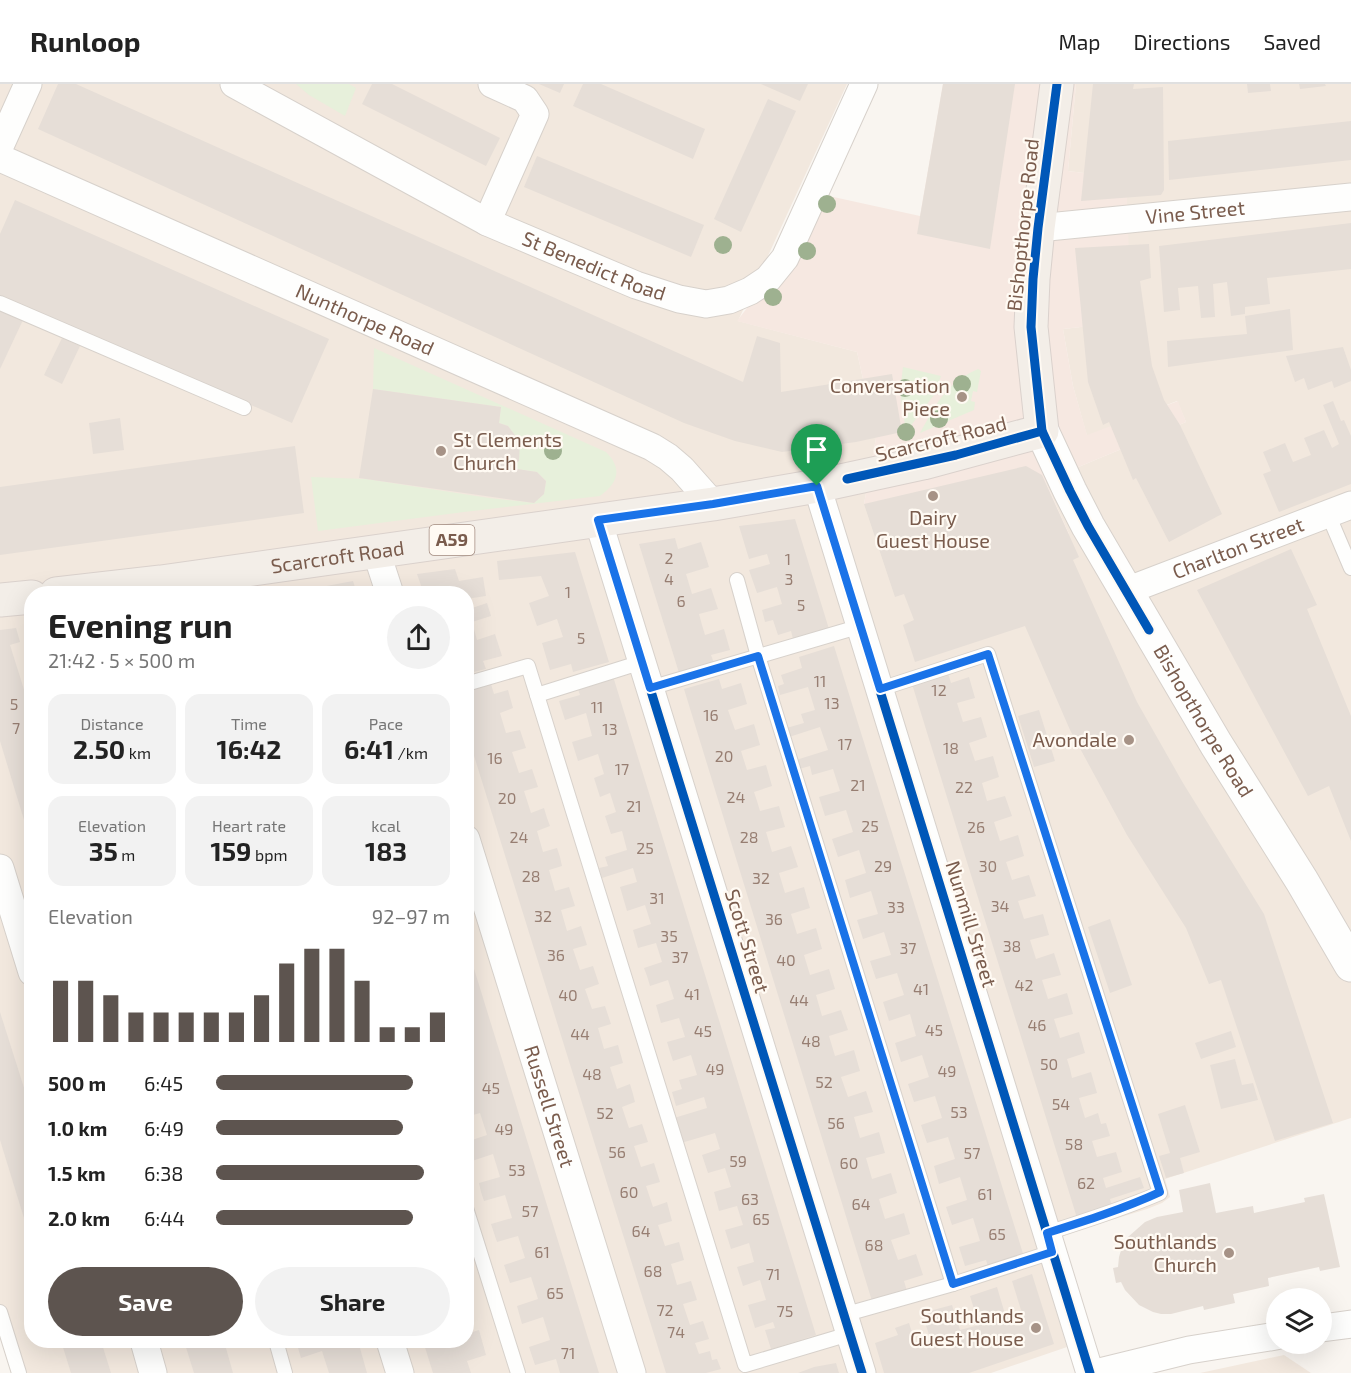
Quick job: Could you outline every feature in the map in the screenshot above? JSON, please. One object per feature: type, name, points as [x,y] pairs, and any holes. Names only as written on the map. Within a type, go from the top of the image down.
[{"type":"main road","name":"Bishopthorpe Road","points":[[1042,431],[1031,327],[1033,279],[1058,84]]},
{"type":"main road","name":"Scarcroft Road","points":[[175,586],[376,551],[713,504],[817,486],[934,460],[1042,431]]},
{"type":"main road","points":[[0,600],[24,598]]},
{"type":"street","points":[[0,146],[27,84]]},
{"type":"street","points":[[487,222],[535,114],[525,99],[492,84]]},
{"type":"street","name":"St Benedict Road","points":[[251,88],[487,222],[636,285],[679,299],[706,304],[729,300],[750,291],[768,279],[786,258],[864,84]]},
{"type":"street","name":"Nunthorpe Road","points":[[0,158],[652,447],[682,469],[713,504]]},
{"type":"street","name":"Vine Street","points":[[1038,228],[1351,197]]},
{"type":"street","name":"Bishopthorpe Road","points":[[1042,431],[1078,508],[1126,591],[1351,965]]},
{"type":"street","name":"Nunmill Street","points":[[817,486],[1090,1373]]},
{"type":"street","name":"Charlton Street","points":[[1126,591],[1340,510]]},
{"type":"street","name":"Scott Street","points":[[598,520],[862,1373]]},
{"type":"street","points":[[376,551],[387,586]]},
{"type":"street","name":"Russell Street","points":[[474,865],[632,1373]]},
{"type":"street","points":[[0,868],[24,946]]},
{"type":"street","points":[[1332,1327],[1351,1324]]},
{"type":"street","points":[[1095,1373],[1190,1350],[1266,1338]]},
{"type":"street","points":[[146,1348],[153,1373]]},
{"type":"street","points":[[392,1348],[400,1373]]},
{"type":"lane","points":[[0,303],[244,408]]},
{"type":"lane","points":[[1340,510],[1351,568]]},
{"type":"lane","points":[[737,580],[758,656],[953,1284]]},
{"type":"lane","points":[[650,688],[861,626]]},
{"type":"lane","points":[[474,682],[528,666],[744,1365],[953,1284],[1050,1243],[1082,1222],[1160,1192],[988,654],[880,689]]},
{"type":"lane","points":[[537,695],[642,662]]},
{"type":"lane","points":[[474,1233],[518,1373]]},
{"type":"lane","points":[[0,1312],[19,1373]]},
{"type":"lane","points":[[278,1348],[285,1373]]},
{"type":"shaded area","points":[[0,84],[847,84],[738,321],[857,352],[876,438],[864,504],[1069,534],[1045,481],[1186,422],[1177,401],[1087,436],[1073,386],[1063,329],[1134,321],[1084,173],[1068,171],[1076,84],[1351,84],[1351,1118],[1165,1179],[1170,1197],[1147,1209],[1035,1241],[1067,1347],[991,1373],[11,1373],[0,1337]]},
{"type":"shaded area","points":[[943,84],[1076,84],[1068,171],[1126,172],[1130,282],[1135,321],[1063,329],[1073,386],[1087,435],[1178,401],[1186,422],[1045,481],[1069,534],[962,570],[864,504],[876,438],[857,352],[737,321],[827,204],[829,196],[920,216]]},
{"type":"shaded area","points":[[1284,1355],[1311,1373],[1200,1373]]},
{"type":"green space","points":[[296,84],[349,84],[356,88],[345,116],[309,95]]},
{"type":"green space","points":[[374,348],[606,452],[615,464],[614,481],[600,496],[318,531],[311,477],[366,479],[534,503],[544,494],[546,481],[537,472],[510,468],[520,442],[508,426],[499,423],[501,407],[373,389]]},
{"type":"green space","points":[[903,367],[941,376],[934,395],[906,432],[900,392]]},
{"type":"green space","points":[[978,369],[981,371],[977,392],[973,391],[971,401],[975,402],[974,410],[920,433],[943,395],[957,381]]},
{"type":"building","points":[[58,84],[76,84],[743,382],[757,336],[780,343],[781,392],[892,374],[902,432],[856,442],[782,452],[735,441],[684,423],[38,129]]},
{"type":"building","points":[[372,84],[392,84],[500,138],[486,166],[362,104]]},
{"type":"building","points":[[539,84],[564,84],[560,93]]},
{"type":"building","points":[[583,84],[601,84],[705,129],[693,159],[573,106]]},
{"type":"building","points":[[761,84],[808,84],[800,101]]},
{"type":"building","points":[[943,84],[1015,84],[990,249],[917,234]]},
{"type":"building","points":[[1093,84],[1134,84],[1133,89],[1163,87],[1164,190],[1161,195],[1081,201]]},
{"type":"building","points":[[1247,84],[1270,84],[1271,91],[1248,93]]},
{"type":"building","points":[[1299,84],[1325,84],[1326,86],[1300,89]]},
{"type":"building","points":[[768,99],[796,111],[741,232],[714,219]]},
{"type":"building","points":[[1351,121],[1351,160],[1169,180],[1168,141]]},
{"type":"building","points":[[537,156],[704,225],[691,257],[524,187]]},
{"type":"building","points":[[15,200],[329,339],[292,423],[0,295],[0,234]]},
{"type":"building","points":[[1351,223],[1351,269],[1267,278],[1270,304],[1245,307],[1245,314],[1231,316],[1227,282],[1213,284],[1215,317],[1201,318],[1198,286],[1178,288],[1180,310],[1164,312],[1159,246]]},
{"type":"building","points":[[1149,244],[1151,278],[1140,281],[1152,366],[1164,400],[1180,425],[1222,514],[1169,542],[1136,478],[1133,480],[1109,422],[1103,425],[1088,382],[1075,248]]},
{"type":"building","points":[[1290,309],[1293,350],[1168,367],[1167,341],[1247,334],[1245,316]]},
{"type":"building","points":[[0,310],[23,320],[0,369]]},
{"type":"building","points":[[62,338],[80,346],[62,384],[44,375]]},
{"type":"building","points":[[1343,347],[1351,370],[1351,381],[1334,388],[1332,381],[1308,390],[1304,378],[1295,382],[1286,356]]},
{"type":"building","name":"St Clements Church","points":[[373,389],[501,407],[499,423],[508,426],[520,442],[519,461],[510,468],[537,472],[546,481],[544,494],[534,503],[359,478]]},
{"type":"building","points":[[1333,401],[1341,421],[1344,420],[1351,436],[1351,484],[1279,512],[1263,474],[1271,471],[1263,452],[1285,443],[1293,462],[1311,455],[1304,438],[1324,430],[1332,448],[1339,444],[1323,405]]},
{"type":"building","points":[[120,418],[124,450],[93,454],[89,423]]},
{"type":"building","points":[[295,446],[304,513],[0,555],[0,487]]},
{"type":"building","points":[[1026,466],[1042,475],[1079,557],[1073,560],[1137,702],[1183,783],[1264,914],[1333,1123],[1275,1141],[1221,980],[1209,984],[1186,928],[1127,835],[1070,730],[1025,626],[915,662],[903,625],[914,620],[904,594],[895,597],[864,504]]},
{"type":"building","points":[[795,519],[829,629],[793,639],[791,631],[778,635],[773,620],[765,622],[762,610],[782,604],[777,587],[757,593],[749,570],[770,564],[767,554],[749,559],[739,526]]},
{"type":"building","points":[[675,538],[678,549],[701,542],[709,567],[686,574],[692,594],[711,588],[718,609],[699,614],[705,635],[724,629],[730,650],[711,655],[715,666],[680,676],[639,544]]},
{"type":"building","points":[[1291,549],[1317,605],[1307,609],[1351,716],[1351,841],[1329,786],[1308,796],[1197,590]]},
{"type":"building","points":[[575,552],[609,662],[573,672],[571,664],[550,670],[542,643],[563,637],[557,619],[537,626],[529,603],[549,596],[541,576],[499,580],[497,561]]},
{"type":"building","points":[[455,569],[459,581],[483,577],[486,596],[474,598],[474,586],[421,586],[417,574]]},
{"type":"building","points":[[353,581],[355,586],[327,586]]},
{"type":"building","points":[[487,603],[491,616],[474,621],[474,607]]},
{"type":"building","points":[[16,628],[20,642],[10,645],[24,690],[24,820],[0,741],[0,630]]},
{"type":"building","points":[[474,629],[477,640],[495,634],[502,656],[483,661],[486,669],[474,672]]},
{"type":"building","points":[[834,646],[1025,1260],[989,1270],[986,1260],[965,1266],[959,1247],[980,1241],[973,1218],[952,1225],[946,1207],[967,1200],[960,1177],[939,1184],[934,1166],[955,1159],[948,1137],[927,1143],[921,1125],[942,1118],[935,1096],[914,1102],[908,1084],[929,1077],[922,1055],[901,1062],[895,1043],[916,1036],[910,1014],[889,1021],[883,1002],[904,995],[897,973],[876,979],[870,961],[891,955],[884,932],[863,939],[857,920],[878,914],[871,891],[850,898],[845,880],[866,873],[859,850],[838,857],[832,839],[853,832],[846,810],[825,816],[819,797],[840,791],[833,769],[812,775],[810,766],[799,769],[796,760],[828,750],[820,727],[786,738],[783,729],[804,723],[801,714],[815,710],[808,687],[780,695],[778,686],[784,684],[781,675],[802,668],[799,657]]},
{"type":"building","points":[[612,673],[816,1335],[771,1349],[765,1330],[775,1328],[773,1322],[755,1328],[748,1305],[766,1300],[760,1280],[743,1286],[737,1267],[754,1262],[749,1243],[731,1249],[725,1230],[743,1225],[737,1206],[719,1211],[714,1192],[731,1187],[725,1168],[708,1173],[702,1155],[720,1149],[715,1133],[681,1143],[674,1118],[707,1108],[704,1097],[676,1106],[672,1092],[682,1089],[679,1080],[697,1075],[691,1055],[673,1061],[670,1052],[667,1042],[685,1037],[679,1018],[661,1023],[656,1005],[674,999],[668,980],[650,986],[644,968],[662,962],[656,943],[638,948],[633,930],[651,924],[645,905],[627,911],[620,887],[637,882],[633,868],[602,878],[599,868],[608,866],[605,857],[627,850],[622,831],[611,834],[605,816],[616,812],[610,793],[600,797],[594,778],[604,774],[598,754],[578,761],[572,742],[592,736],[586,713],[565,720],[559,701],[580,695],[576,683]]},
{"type":"building","points":[[948,673],[951,683],[969,677],[975,698],[957,703],[963,722],[981,717],[987,737],[969,743],[975,761],[993,756],[999,777],[982,783],[987,801],[1005,796],[1012,816],[994,822],[1000,841],[1018,835],[1024,856],[1006,862],[1012,880],[1029,875],[1036,896],[1018,901],[1024,919],[1043,914],[1049,935],[1030,940],[1036,959],[1054,953],[1061,975],[1042,980],[1048,999],[1067,993],[1073,1014],[1054,1019],[1060,1038],[1079,1032],[1085,1053],[1067,1059],[1072,1078],[1091,1072],[1097,1093],[1079,1098],[1085,1118],[1098,1113],[1101,1124],[1106,1123],[1110,1136],[1092,1141],[1097,1157],[1116,1152],[1122,1172],[1103,1178],[1106,1188],[1140,1177],[1144,1188],[1110,1199],[1112,1207],[1077,1218],[912,684]]},
{"type":"building","points":[[719,679],[722,689],[741,683],[747,704],[728,710],[735,730],[754,724],[760,745],[741,751],[747,770],[766,765],[772,786],[754,792],[760,811],[779,806],[785,827],[766,832],[772,852],[791,846],[798,867],[779,873],[785,893],[804,887],[810,908],[791,914],[797,934],[816,928],[822,949],[804,955],[810,975],[829,969],[835,989],[816,995],[822,1016],[841,1010],[848,1030],[829,1036],[835,1056],[854,1050],[860,1071],[841,1077],[848,1097],[866,1091],[873,1112],[854,1117],[860,1138],[879,1132],[885,1153],[866,1158],[872,1179],[891,1173],[897,1193],[879,1199],[885,1219],[904,1213],[910,1234],[891,1240],[898,1260],[916,1254],[923,1275],[904,1281],[907,1291],[872,1301],[684,689]]},
{"type":"building","points":[[491,684],[494,694],[508,690],[513,708],[500,713],[506,733],[520,730],[526,748],[512,752],[519,773],[532,769],[538,787],[524,791],[531,813],[544,808],[550,826],[537,831],[543,852],[557,848],[560,857],[562,866],[549,870],[555,891],[569,887],[575,906],[561,910],[567,931],[581,926],[587,945],[573,949],[580,970],[593,966],[599,984],[585,989],[592,1009],[605,1006],[611,1024],[598,1028],[604,1049],[618,1045],[623,1063],[610,1067],[617,1089],[630,1084],[635,1102],[622,1107],[629,1128],[642,1124],[648,1142],[634,1146],[641,1167],[654,1163],[660,1182],[646,1186],[653,1207],[667,1202],[672,1221],[658,1225],[665,1246],[679,1242],[684,1260],[671,1264],[677,1285],[691,1281],[697,1300],[683,1304],[690,1325],[703,1321],[709,1339],[695,1343],[699,1354],[710,1351],[712,1360],[717,1359],[721,1369],[706,1373],[666,1373],[474,756],[474,689]]},
{"type":"building","points":[[1039,710],[1055,761],[1034,767],[1018,716]]},
{"type":"building","points":[[1110,919],[1132,985],[1110,993],[1088,927]]},
{"type":"building","points":[[474,969],[599,1373],[560,1373],[556,1359],[535,1365],[529,1347],[550,1340],[543,1317],[522,1324],[517,1306],[538,1299],[531,1277],[510,1283],[504,1265],[525,1258],[518,1236],[497,1242],[491,1224],[512,1218],[505,1195],[484,1201],[481,1192],[479,1183],[500,1177],[493,1154],[474,1160],[474,1139],[487,1135],[480,1113],[474,1115]]},
{"type":"building","points":[[0,1012],[24,1088],[24,1218],[0,1140]]},
{"type":"building","points":[[1231,1031],[1236,1047],[1201,1059],[1195,1043]]},
{"type":"building","points":[[1235,1059],[1242,1085],[1253,1083],[1258,1100],[1221,1109],[1210,1065]]},
{"type":"building","points":[[1185,1105],[1200,1152],[1180,1158],[1184,1173],[1166,1178],[1159,1156],[1170,1153],[1158,1114]]},
{"type":"building","name":"Southlands Church","points":[[1210,1183],[1216,1213],[1253,1206],[1254,1213],[1305,1202],[1304,1198],[1324,1194],[1340,1267],[1320,1271],[1319,1267],[1268,1278],[1269,1286],[1233,1294],[1235,1303],[1204,1310],[1203,1306],[1171,1314],[1161,1314],[1139,1305],[1121,1282],[1116,1283],[1113,1268],[1118,1267],[1122,1247],[1128,1237],[1145,1222],[1183,1212],[1179,1190]]},
{"type":"building","points":[[1032,1274],[1054,1344],[969,1373],[884,1373],[875,1343],[898,1335],[895,1328],[909,1323],[916,1345],[931,1341],[922,1313],[952,1305],[960,1330],[979,1325],[970,1296],[997,1287],[1005,1314],[1021,1310],[1012,1281]]},
{"type":"building","points":[[479,1330],[486,1355],[467,1361],[471,1373],[433,1373],[425,1348],[474,1348],[474,1332]]},
{"type":"building","points":[[63,1348],[103,1348],[111,1373],[71,1373]]},
{"type":"building","points":[[186,1348],[226,1348],[233,1373],[194,1373]]},
{"type":"building","points":[[298,1348],[360,1348],[367,1373],[329,1373],[322,1351],[301,1358]]},
{"type":"building","points":[[836,1363],[839,1373],[798,1373],[814,1367]]},
{"type":"cycle path","points":[[1057,84],[1033,279],[1031,327],[1042,431],[1088,526],[1149,630]]},
{"type":"cycle path","points":[[847,479],[956,455],[1042,431]]},
{"type":"cycle path","points":[[817,486],[1090,1373]]},
{"type":"cycle path","points":[[598,520],[862,1373]]},
{"type":"place","name":"Conversation Piece","points":[[962,397]]},
{"type":"place","name":"St Clements Church","points":[[441,451]]},
{"type":"place","name":"Dairy Guest House","points":[[933,496]]},
{"type":"place","name":"Avondale","points":[[1129,740]]},
{"type":"place","name":"Southlands Church","points":[[1229,1253]]},
{"type":"place","name":"Southlands Guest House","points":[[1036,1328]]},
{"type":"route","points":[[817,486],[880,689],[988,654],[1160,1192],[1139,1202],[1047,1233],[1052,1252],[953,1284],[758,656],[650,688],[598,520],[713,504],[817,486]]}]
